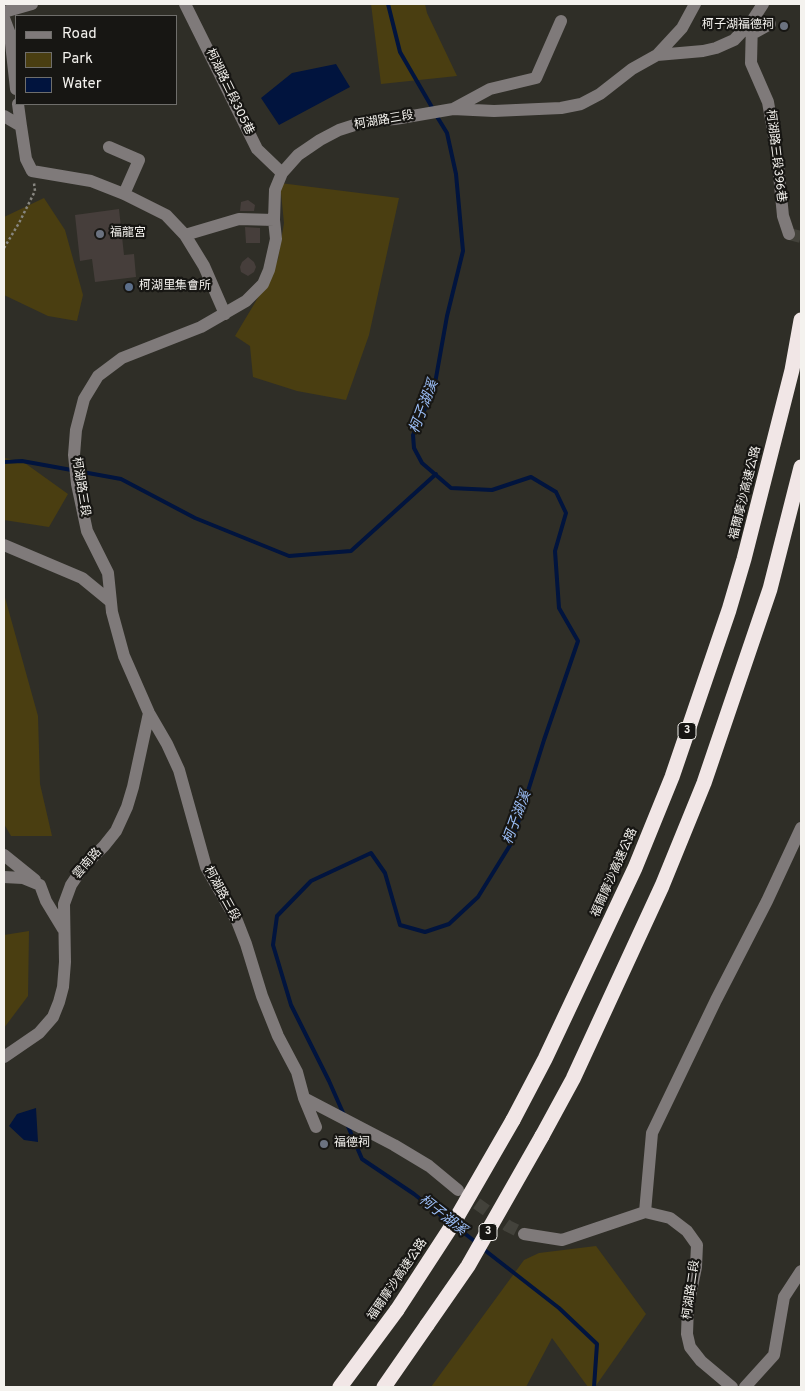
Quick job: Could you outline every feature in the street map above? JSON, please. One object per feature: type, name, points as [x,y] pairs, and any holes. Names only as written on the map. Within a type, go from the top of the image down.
[{"type":"highway","name":"福爾摩沙高速公路","points":[[340,1387],[397,1310],[453,1224],[513,1120],[545,1059],[636,868],[672,777],[729,610],[744,559],[792,370],[801,320]]},
{"type":"highway","name":"3","points":[[384,1387],[468,1266],[542,1136],[573,1079],[658,894],[704,784],[770,589],[801,467]]},
{"type":"street","points":[[4,12],[32,4]]},
{"type":"street","name":"柯湖路三段305巷","points":[[185,4],[257,149],[282,173]]},
{"type":"street","points":[[656,55],[682,28],[695,4]]},
{"type":"street","name":"柯湖路三段","points":[[316,1127],[304,1098],[297,1072],[278,1036],[262,996],[237,921],[206,867],[179,770],[167,744],[148,713],[124,656],[110,601],[108,573],[87,531],[77,484],[74,454],[76,430],[84,399],[98,376],[122,358],[201,327],[246,301],[263,284],[269,270],[276,239],[274,220],[275,190],[282,173],[298,155],[320,140],[339,130],[367,121],[395,119],[453,109],[494,111],[561,108],[581,104],[600,94],[632,69],[656,55],[666,53],[682,54],[716,48],[734,40],[752,28],[764,4]]},
{"type":"street","points":[[4,18],[10,34],[15,80]]},
{"type":"street","points":[[453,109],[490,89],[536,78],[561,21]]},
{"type":"street","points":[[752,28],[770,24]]},
{"type":"street","name":"柯湖路三段396巷","points":[[752,28],[751,63],[768,102],[777,154],[783,216],[789,234]]},
{"type":"street","points":[[18,105],[26,159],[32,171],[91,181],[124,194],[166,215],[185,235],[204,266],[225,314]]},
{"type":"street","points":[[4,116],[21,126]]},
{"type":"street","points":[[110,147],[139,160],[124,194]]},
{"type":"street","points":[[185,235],[239,219],[274,220]]},
{"type":"street","points":[[4,545],[82,578],[110,601]]},
{"type":"street","name":"雲南路","points":[[4,1057],[39,1033],[53,1017],[63,987],[65,962],[64,904],[71,885],[83,867],[116,831],[127,807],[148,713]]},
{"type":"street","points":[[524,1234],[562,1240],[645,1212],[652,1133],[801,828]]},
{"type":"street","points":[[4,855],[40,885],[46,901],[63,929]]},
{"type":"street","points":[[4,877],[23,878],[40,885]]},
{"type":"street","points":[[304,1098],[387,1141],[429,1166],[458,1190]]},
{"type":"street","name":"柯湖路二段","points":[[645,1212],[670,1218],[686,1231],[697,1246],[696,1267],[688,1306],[687,1334],[690,1347],[701,1361],[732,1387]]},
{"type":"street","points":[[745,1387],[774,1355],[784,1297],[801,1271]]},
{"type":"path","points":[[4,248],[36,191],[32,171]]},
{"type":"green space","points":[[371,4],[425,4],[427,13],[457,76],[381,84]]},
{"type":"green space","points":[[280,183],[399,198],[369,335],[346,400],[297,391],[253,377],[250,346],[235,336],[262,291],[278,259],[284,223]]},
{"type":"green space","points":[[44,198],[65,230],[83,295],[77,321],[48,316],[4,295],[4,217]]},
{"type":"green space","points":[[4,458],[22,461],[68,494],[49,527],[4,520]]},
{"type":"green space","points":[[4,594],[38,716],[40,784],[52,836],[11,836],[4,824]]},
{"type":"green space","points":[[29,931],[28,996],[4,1028],[4,935]]},
{"type":"green space","points":[[596,1246],[646,1314],[595,1387],[588,1387],[552,1338],[526,1387],[431,1387],[524,1260],[539,1253]]},
{"type":"water","points":[[336,64],[350,87],[279,125],[261,98],[292,73]]},
{"type":"water","points":[[36,1108],[38,1142],[24,1140],[9,1126],[17,1114]]},
{"type":"building","points":[[248,200],[255,205],[254,211],[240,211],[241,202]]},
{"type":"building","name":"福龍宮","points":[[119,209],[124,255],[134,254],[136,277],[95,282],[92,259],[80,261],[75,215]]},
{"type":"building","points":[[245,227],[260,228],[260,243],[246,243]]},
{"type":"building","points":[[248,257],[254,262],[256,267],[254,272],[248,276],[241,272],[240,267],[242,262]]},
{"type":"waterway","name":"柯子湖溪","points":[[388,4],[400,52],[433,109]]},
{"type":"waterway","name":"柯子湖溪","points":[[344,1115],[291,1005],[273,945],[277,916],[311,881],[371,853],[385,873],[400,925],[425,932],[449,924],[478,897],[512,842],[578,641],[559,608],[555,551],[566,513],[556,492],[531,477],[492,490],[451,488],[422,463],[414,448],[413,435],[434,389],[447,316],[463,251],[456,174],[447,133],[436,115]]},
{"type":"waterway","points":[[4,462],[22,461],[121,479],[195,518],[289,556],[351,551],[436,474]]},
{"type":"waterway","name":"柯子湖溪","points":[[347,1124],[362,1159],[414,1194],[449,1222]]},
{"type":"waterway","name":"柯子湖溪","points":[[455,1226],[477,1243]]},
{"type":"waterway","name":"柯子湖溪","points":[[482,1248],[559,1308],[597,1344],[594,1387]]},
{"type":"tunnel","points":[[789,234],[801,237]]},
{"type":"tunnel","points":[[462,1193],[508,1226],[524,1234]]},
{"type":"place","name":"柯子湖福德祠","points":[[784,26]]},
{"type":"place","name":"福龍宮","points":[[100,234]]},
{"type":"place","name":"柯湖里集會所","points":[[129,287]]},
{"type":"place","name":"福德祠","points":[[324,1144]]}]
